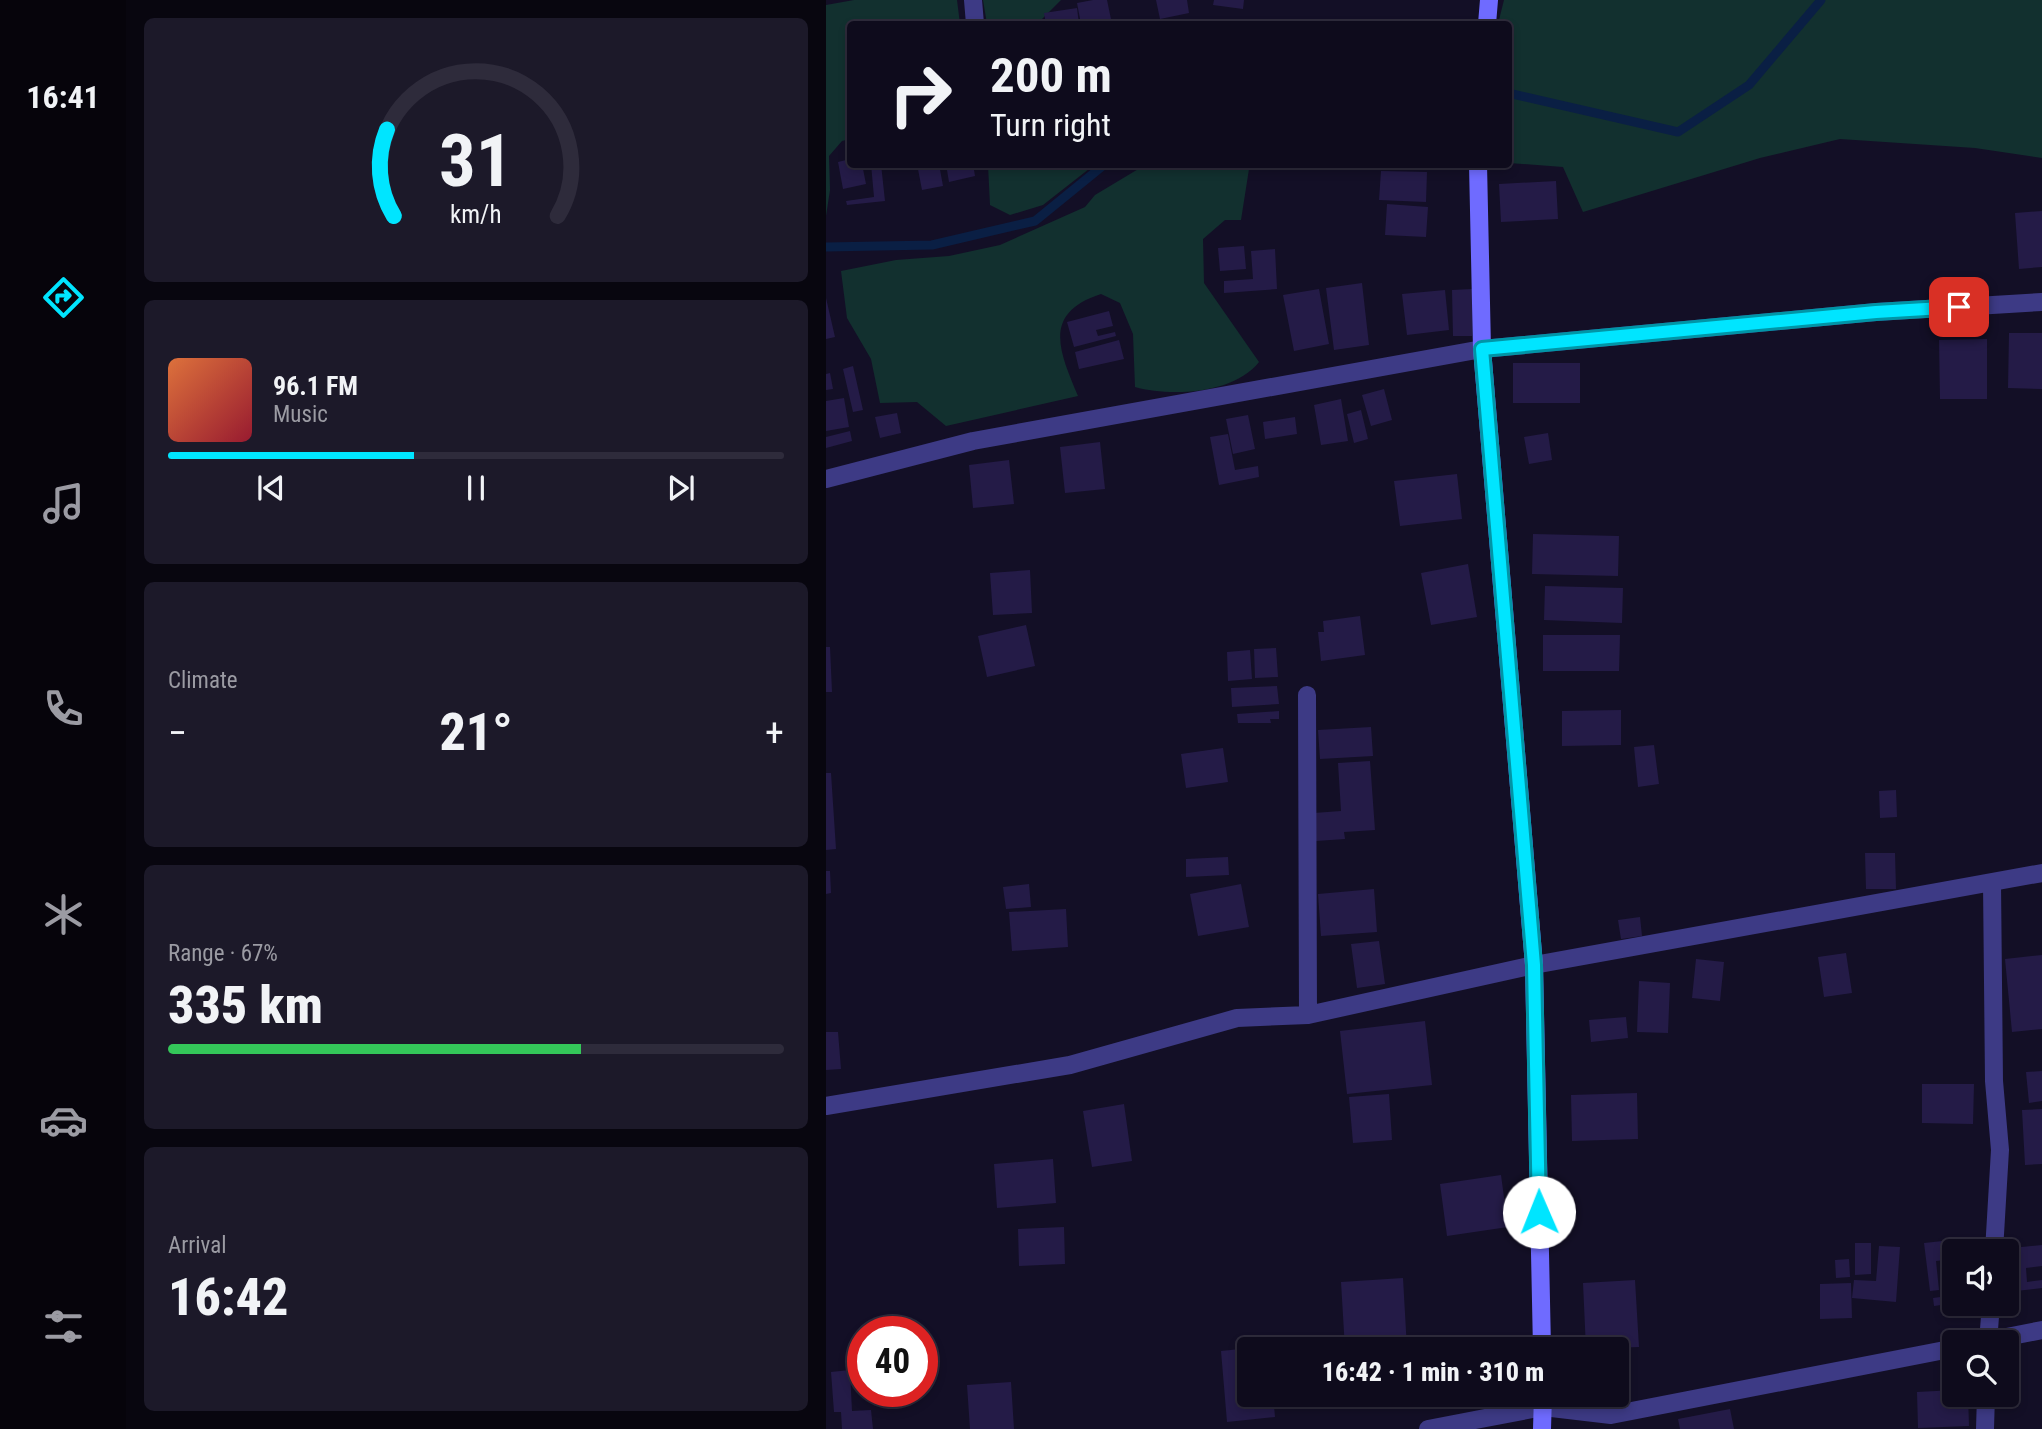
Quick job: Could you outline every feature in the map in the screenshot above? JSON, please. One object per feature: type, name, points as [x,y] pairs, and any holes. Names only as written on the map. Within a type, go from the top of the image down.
[{"type":"street","points":[[973,0],[975,21]]},
{"type":"street","points":[[1487,21],[1489,0]]},
{"type":"street","points":[[1478,168],[1482,349],[1534,965],[1542,1337]]},
{"type":"street","points":[[826,479],[973,441],[1482,349],[1876,312],[2042,302]]},
{"type":"street","points":[[1307,695],[1308,1015]]},
{"type":"street","points":[[826,1106],[1070,1065],[1237,1018],[1308,1015],[1534,965],[2042,873]]},
{"type":"street","points":[[1992,883],[1994,1081],[2000,1150],[1995,1239]]},
{"type":"street","points":[[2019,1335],[2042,1330]]},
{"type":"street","points":[[1572,1407],[1611,1415],[1942,1351]]},
{"type":"street","points":[[1428,1429],[1518,1407]]},
{"type":"street","points":[[1542,1429],[1543,1407]]},
{"type":"street","points":[[1985,1429],[1986,1407]]},
{"type":"green space","points":[[854,0],[957,0],[960,21],[847,21],[847,140],[842,141],[829,156],[830,190],[826,216],[826,5]]},
{"type":"green space","points":[[983,0],[1061,0],[1040,21],[986,21]]},
{"type":"green space","points":[[1504,0],[2042,0],[2042,158],[1975,148],[1840,139],[1760,158],[1583,212],[1563,167],[1512,163],[1512,21],[1499,21]]},
{"type":"green space","points":[[988,168],[1090,168],[1043,205],[1010,215],[990,205]]},
{"type":"green space","points":[[1140,168],[1249,169],[1241,220],[1225,220],[1203,239],[1204,283],[1259,362],[1248,373],[1218,387],[1201,390],[1166,392],[1135,387],[1133,334],[1120,303],[1101,294],[1082,302],[1070,312],[1060,335],[1065,364],[1078,396],[946,426],[917,402],[880,403],[871,359],[847,318],[841,271],[896,260],[949,256],[1000,245],[1085,207],[1095,195]]},
{"type":"building","points":[[1107,0],[1111,21],[1080,21],[1077,3]]},
{"type":"building","points":[[1156,0],[1187,0],[1189,13],[1160,19]]},
{"type":"building","points":[[1214,0],[1244,0],[1243,9],[1213,5]]},
{"type":"building","points":[[1077,8],[1079,21],[1045,21],[1044,13]]},
{"type":"building","points":[[847,160],[847,168],[863,168],[866,184],[843,189],[838,162]]},
{"type":"building","points":[[871,168],[881,168],[885,201],[847,205],[846,201],[874,197]]},
{"type":"building","points":[[918,168],[940,168],[943,186],[922,190]]},
{"type":"building","points":[[947,168],[974,168],[975,176],[949,182]]},
{"type":"building","points":[[1381,171],[1427,172],[1426,202],[1379,200]]},
{"type":"building","points":[[1556,181],[1558,219],[1501,222],[1499,184]]},
{"type":"building","points":[[1387,204],[1428,207],[1426,237],[1385,235]]},
{"type":"building","points":[[2042,211],[2042,267],[2019,269],[2015,213]]},
{"type":"building","points":[[1244,246],[1246,269],[1220,271],[1218,248]]},
{"type":"building","points":[[1275,249],[1277,289],[1224,293],[1224,281],[1253,279],[1251,251]]},
{"type":"building","points":[[1362,283],[1369,345],[1334,350],[1326,288]]},
{"type":"building","points":[[1319,289],[1329,344],[1294,351],[1283,295]]},
{"type":"building","points":[[1472,289],[1472,336],[1453,336],[1452,290]]},
{"type":"building","points":[[1445,290],[1449,330],[1407,335],[1402,294]]},
{"type":"building","points":[[826,298],[835,337],[826,339]]},
{"type":"building","points":[[1109,311],[1113,326],[1096,330],[1098,336],[1115,332],[1116,336],[1074,347],[1067,322]]},
{"type":"building","points":[[2009,333],[2042,333],[2042,389],[2008,388]]},
{"type":"building","points":[[1987,339],[1987,399],[1940,399],[1939,340]]},
{"type":"building","points":[[1119,340],[1124,359],[1079,369],[1075,352]]},
{"type":"building","points":[[1513,363],[1580,363],[1580,403],[1513,403]]},
{"type":"building","points":[[853,366],[863,410],[853,412],[843,369]]},
{"type":"building","points":[[830,373],[833,389],[826,390],[826,374]]},
{"type":"building","points":[[1384,389],[1392,420],[1371,426],[1362,395]]},
{"type":"building","points":[[844,398],[849,427],[826,431],[826,401]]},
{"type":"building","points":[[1341,399],[1348,441],[1321,445],[1314,405]]},
{"type":"building","points":[[1361,410],[1368,439],[1354,443],[1347,414]]},
{"type":"building","points":[[897,413],[901,433],[880,438],[875,417]]},
{"type":"building","points":[[1248,415],[1255,449],[1233,454],[1226,419]]},
{"type":"building","points":[[1295,417],[1297,434],[1265,439],[1263,422]]},
{"type":"building","points":[[850,431],[852,441],[826,448],[826,437]]},
{"type":"building","points":[[1548,433],[1552,460],[1529,464],[1524,437]]},
{"type":"building","points":[[1228,434],[1235,470],[1258,466],[1259,477],[1219,485],[1210,437]]},
{"type":"building","points":[[1100,442],[1105,489],[1065,493],[1060,447]]},
{"type":"building","points":[[1009,460],[1014,504],[973,508],[969,465]]},
{"type":"building","points":[[1457,474],[1462,519],[1400,526],[1394,481]]},
{"type":"building","points":[[1533,534],[1619,536],[1618,576],[1532,574]]},
{"type":"building","points":[[1468,564],[1477,617],[1431,625],[1421,573]]},
{"type":"building","points":[[1030,570],[1032,613],[993,615],[990,573]]},
{"type":"building","points":[[1545,586],[1623,588],[1622,623],[1544,620]]},
{"type":"building","points":[[1360,616],[1365,655],[1321,661],[1318,632],[1324,632],[1323,621]]},
{"type":"building","points":[[1026,625],[1035,666],[987,677],[978,636]]},
{"type":"building","points":[[1543,635],[1620,635],[1619,671],[1543,671]]},
{"type":"building","points":[[826,647],[830,647],[832,692],[826,692]]},
{"type":"building","points":[[1276,648],[1278,677],[1255,678],[1254,649]]},
{"type":"building","points":[[1250,650],[1252,679],[1228,681],[1227,652]]},
{"type":"building","points":[[1277,686],[1279,704],[1232,707],[1231,688]]},
{"type":"building","points":[[1621,710],[1621,745],[1562,746],[1562,711]]},
{"type":"building","points":[[1279,711],[1279,719],[1270,719],[1271,723],[1238,723],[1237,714]]},
{"type":"building","points":[[1371,727],[1373,756],[1320,759],[1318,730]]},
{"type":"building","points":[[1654,745],[1659,784],[1638,787],[1634,747]]},
{"type":"building","points":[[1223,748],[1228,782],[1186,788],[1181,754]]},
{"type":"building","points":[[1370,761],[1375,830],[1344,832],[1345,839],[1316,841],[1314,813],[1341,811],[1338,763]]},
{"type":"building","points":[[826,773],[831,773],[836,849],[826,850]]},
{"type":"building","points":[[1896,790],[1897,817],[1880,818],[1879,791]]},
{"type":"building","points":[[1865,853],[1895,853],[1896,889],[1866,889]]},
{"type":"building","points":[[1228,857],[1229,875],[1186,877],[1186,859]]},
{"type":"building","points":[[826,871],[830,871],[831,893],[826,894]]},
{"type":"building","points":[[1029,884],[1031,907],[1006,909],[1003,887]]},
{"type":"building","points":[[1241,884],[1249,927],[1198,936],[1190,894]]},
{"type":"building","points":[[1374,889],[1377,932],[1321,936],[1318,894]]},
{"type":"building","points":[[1066,909],[1068,947],[1012,951],[1009,912]]},
{"type":"building","points":[[1640,917],[1642,936],[1621,939],[1618,920]]},
{"type":"building","points":[[1379,941],[1385,984],[1357,988],[1351,944]]},
{"type":"building","points":[[1846,953],[1852,993],[1824,997],[1818,957]]},
{"type":"building","points":[[2042,955],[2042,1029],[2012,1032],[2005,959]]},
{"type":"building","points":[[1696,959],[1724,962],[1720,1001],[1692,998]]},
{"type":"building","points":[[1639,981],[1670,983],[1668,1033],[1637,1032]]},
{"type":"building","points":[[1626,1017],[1628,1038],[1591,1042],[1589,1020]]},
{"type":"building","points":[[1425,1021],[1432,1085],[1347,1094],[1340,1031]]},
{"type":"building","points":[[826,1032],[838,1032],[841,1069],[826,1070]]},
{"type":"building","points":[[2042,1071],[2042,1101],[2029,1103],[2026,1072]]},
{"type":"building","points":[[1922,1084],[1974,1084],[1973,1124],[1922,1123]]},
{"type":"building","points":[[1637,1093],[1638,1139],[1572,1141],[1571,1095]]},
{"type":"building","points":[[1389,1094],[1392,1140],[1353,1143],[1349,1097]]},
{"type":"building","points":[[1124,1104],[1132,1161],[1092,1167],[1083,1111]]},
{"type":"building","points":[[2042,1109],[2042,1164],[2025,1165],[2022,1110]]},
{"type":"building","points":[[1053,1159],[1056,1203],[997,1208],[994,1164]]},
{"type":"building","points":[[1501,1175],[1508,1227],[1447,1236],[1440,1184]]},
{"type":"building","points":[[1064,1227],[1065,1264],[1019,1266],[1018,1229]]},
{"type":"building","points":[[1942,1241],[1942,1260],[1936,1261],[1939,1290],[1930,1291],[1924,1243]]},
{"type":"building","points":[[1855,1243],[1871,1243],[1871,1274],[1855,1275]]},
{"type":"building","points":[[2042,1245],[2042,1266],[2026,1268],[2027,1282],[2042,1280],[2042,1288],[2019,1291],[2019,1247]]},
{"type":"building","points":[[1879,1246],[1900,1247],[1896,1302],[1852,1298],[1854,1280],[1876,1281]]},
{"type":"building","points":[[1849,1259],[1850,1277],[1836,1278],[1835,1260]]},
{"type":"building","points":[[1403,1278],[1406,1337],[1344,1337],[1341,1282]]},
{"type":"building","points":[[1635,1280],[1639,1347],[1629,1347],[1629,1337],[1585,1337],[1583,1283]]},
{"type":"building","points":[[1851,1283],[1852,1318],[1820,1319],[1820,1284]]},
{"type":"building","points":[[1942,1297],[1942,1305],[1934,1306],[1933,1298]]},
{"type":"building","points":[[1237,1349],[1237,1407],[1274,1407],[1275,1417],[1227,1422],[1221,1351]]},
{"type":"building","points":[[847,1370],[847,1407],[852,1407],[852,1411],[871,1410],[873,1429],[842,1429],[841,1412],[834,1412],[831,1372]]},
{"type":"building","points":[[1011,1382],[1014,1429],[970,1429],[967,1385]]},
{"type":"building","points":[[1942,1391],[1942,1407],[1968,1407],[1969,1426],[1918,1428],[1917,1392]]},
{"type":"building","points":[[1730,1409],[1734,1429],[1680,1429],[1678,1419]]},
{"type":"waterway","points":[[1512,94],[1678,132],[1749,85],[1821,0]]},
{"type":"waterway","points":[[826,247],[932,245],[1035,221],[1100,168]]},
{"type":"route","points":[[1539,1212],[1534,965],[1482,349],[1876,312],[1959,307]]}]
